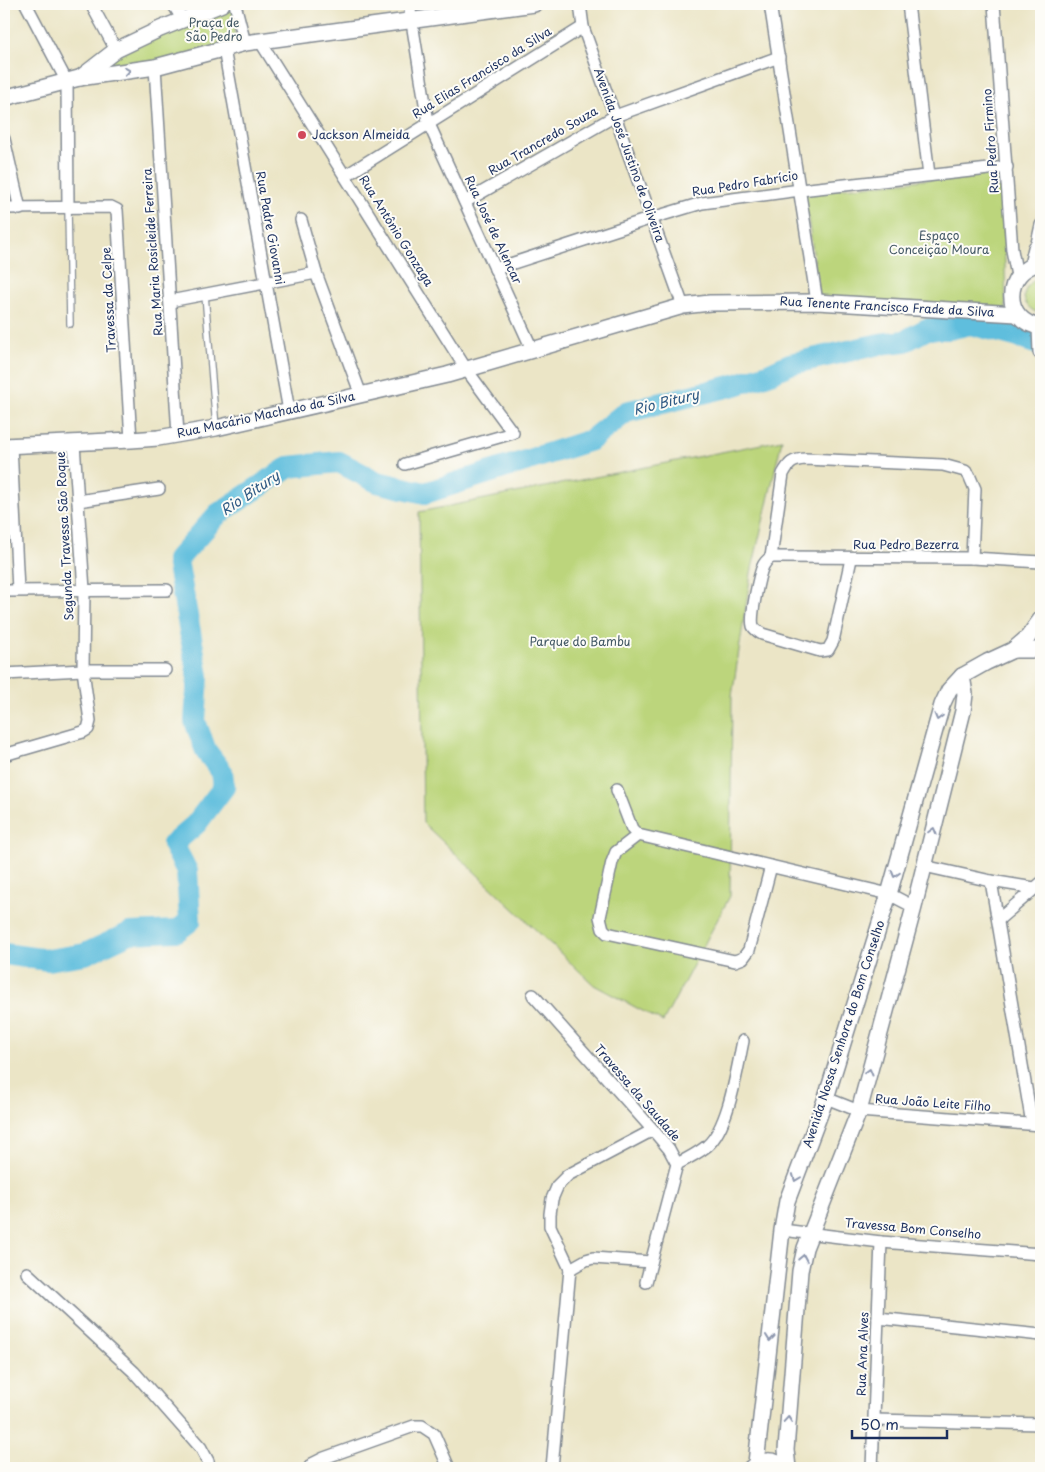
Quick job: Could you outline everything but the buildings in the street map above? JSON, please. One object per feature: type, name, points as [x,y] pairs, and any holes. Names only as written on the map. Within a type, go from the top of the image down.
[{"type":"street","points":[[4,208],[68,208],[73,80],[26,4]]},
{"type":"street","points":[[91,4],[116,50]]},
{"type":"street","points":[[173,4],[183,20]]},
{"type":"street","points":[[73,80],[116,50],[222,4]]},
{"type":"street","points":[[235,4],[245,43]]},
{"type":"street","name":"Rua José de Alencar","points":[[409,4],[428,122],[532,350]]},
{"type":"street","points":[[4,98],[73,80],[155,67],[245,43],[534,4]]},
{"type":"street","name":"Avenida José Justino de Oliveira","points":[[580,4],[583,26],[683,306]]},
{"type":"street","points":[[770,4],[817,302]]},
{"type":"street","points":[[908,4],[928,175]]},
{"type":"street","name":"Rua Pedro Firmino","points":[[994,4],[1012,250],[1017,276]]},
{"type":"street","name":"Rua Elias Francisco da Silva","points":[[345,176],[583,26]]},
{"type":"street","name":"Rua Antônio Gonzaga","points":[[260,41],[466,369],[512,433],[405,464]]},
{"type":"street","name":"Rua Padre Giovanni","points":[[224,49],[289,412]]},
{"type":"street","name":"Rua Trancredo Souza","points":[[465,202],[615,116],[778,57]]},
{"type":"street","name":"Rua Maria Rosicleide Ferreira","points":[[155,67],[178,435]]},
{"type":"street","points":[[4,139],[20,208]]},
{"type":"street","name":"Rua Pedro Fabrício","points":[[495,269],[702,203],[1007,166]]},
{"type":"street","name":"Travessa da Celpe","points":[[68,208],[111,207],[118,210],[131,440]]},
{"type":"street","points":[[301,220],[316,273],[360,395]]},
{"type":"street","points":[[1041,225],[1037,264],[1017,276],[1011,295],[1017,314],[1041,336]]},
{"type":"street","points":[[170,301],[316,273]]},
{"type":"street","name":"Rua Tenente Francisco Frade da Silva","points":[[466,369],[683,306],[710,303],[817,302],[1017,314]]},
{"type":"street","name":"Rua Macário Machado da Silva","points":[[7,446],[74,444],[178,435],[289,412],[448,375],[466,369]]},
{"type":"street","name":"Segunda Travessa São Roque","points":[[4,755],[84,732],[89,725],[90,716],[83,670],[84,590],[74,444]]},
{"type":"street","points":[[7,446],[18,590]]},
{"type":"street","points":[[851,559],[833,641],[828,650],[820,651],[762,634],[754,628],[752,624],[753,615],[761,571],[766,561],[771,557],[783,474],[788,464],[792,461],[805,459],[943,465],[965,471],[975,488],[972,558]]},
{"type":"street","points":[[78,502],[159,489]]},
{"type":"street","name":"Rua Pedro Bezerra","points":[[771,557],[851,559],[972,558],[1041,562]]},
{"type":"street","points":[[4,590],[167,590]]},
{"type":"street","points":[[1014,650],[1028,637],[1041,619]]},
{"type":"street","name":"Avenida Nossa Senhora do Bom Conselho","points":[[753,1466],[787,1201],[826,1098],[889,894],[942,705],[949,690],[962,676],[987,662],[1014,650],[1041,650]]},
{"type":"street","points":[[4,674],[83,670],[165,670]]},
{"type":"street","points":[[786,1468],[800,1271],[805,1248],[859,1111],[914,906],[963,710],[965,685],[962,676]]},
{"type":"street","points":[[616,790],[632,829],[638,835],[889,894],[914,906]]},
{"type":"street","points":[[638,835],[616,852],[612,862],[600,917],[604,930],[607,933],[735,961],[742,958],[749,950],[771,866]]},
{"type":"street","points":[[924,866],[991,881],[1038,885]]},
{"type":"street","points":[[991,881],[1036,1125]]},
{"type":"street","points":[[998,920],[1038,885]]},
{"type":"street","name":"Travessa da Saudade","points":[[533,995],[654,1130],[669,1149],[677,1164]]},
{"type":"street","points":[[646,1282],[677,1164],[708,1146],[716,1135],[728,1107],[743,1041]]},
{"type":"street","name":"Rua João Leite Filho","points":[[826,1098],[859,1111],[1036,1125]]},
{"type":"street","points":[[552,1468],[570,1269],[550,1226],[552,1200],[558,1185],[568,1175],[654,1130]]},
{"type":"street","name":"Travessa Bom Conselho","points":[[782,1230],[881,1242],[1041,1254]]},
{"type":"street","name":"Rua Ana Alves","points":[[872,1468],[881,1242]]},
{"type":"street","points":[[570,1269],[593,1258],[651,1262]]},
{"type":"street","points":[[27,1274],[134,1372],[201,1448],[208,1461],[209,1468]]},
{"type":"street","points":[[878,1318],[1041,1335]]},
{"type":"street","points":[[874,1420],[1041,1424]]},
{"type":"street","points":[[309,1468],[312,1464],[324,1458],[414,1426],[422,1426],[434,1434],[449,1468]]},
{"type":"street","points":[[753,1466],[768,1460],[786,1468]]},
{"type":"lane","points":[[68,208],[70,324]]},
{"type":"lane","points":[[205,294],[216,428]]},
{"type":"green space","name":"Praça de São Pedro","points":[[223,4],[234,4],[235,46],[107,74],[104,59]]},
{"type":"green space","name":"Espaço Conceição Moura","points":[[1003,172],[1006,313],[820,299],[804,192]]},
{"type":"green space","points":[[1041,277],[1041,314],[1029,307],[1024,297],[1028,286]]},
{"type":"green space","name":"Parque do Bambu","points":[[782,440],[751,573],[732,696],[730,896],[663,1022],[594,985],[423,823],[419,512]]},
{"type":"waterway","name":"Rio Bitury","points":[[4,954],[48,960],[85,954],[130,933],[177,931],[190,921],[187,871],[173,844],[196,824],[224,787],[222,772],[206,751],[195,721],[198,676],[177,560],[218,514],[289,467],[339,462],[377,482],[425,493],[591,440],[626,412],[735,385],[790,364],[880,344],[905,341],[927,329],[949,329],[970,324],[1041,345]]},
{"type":"place","name":"Jackson Almeida","points":[[302,135]]}]
